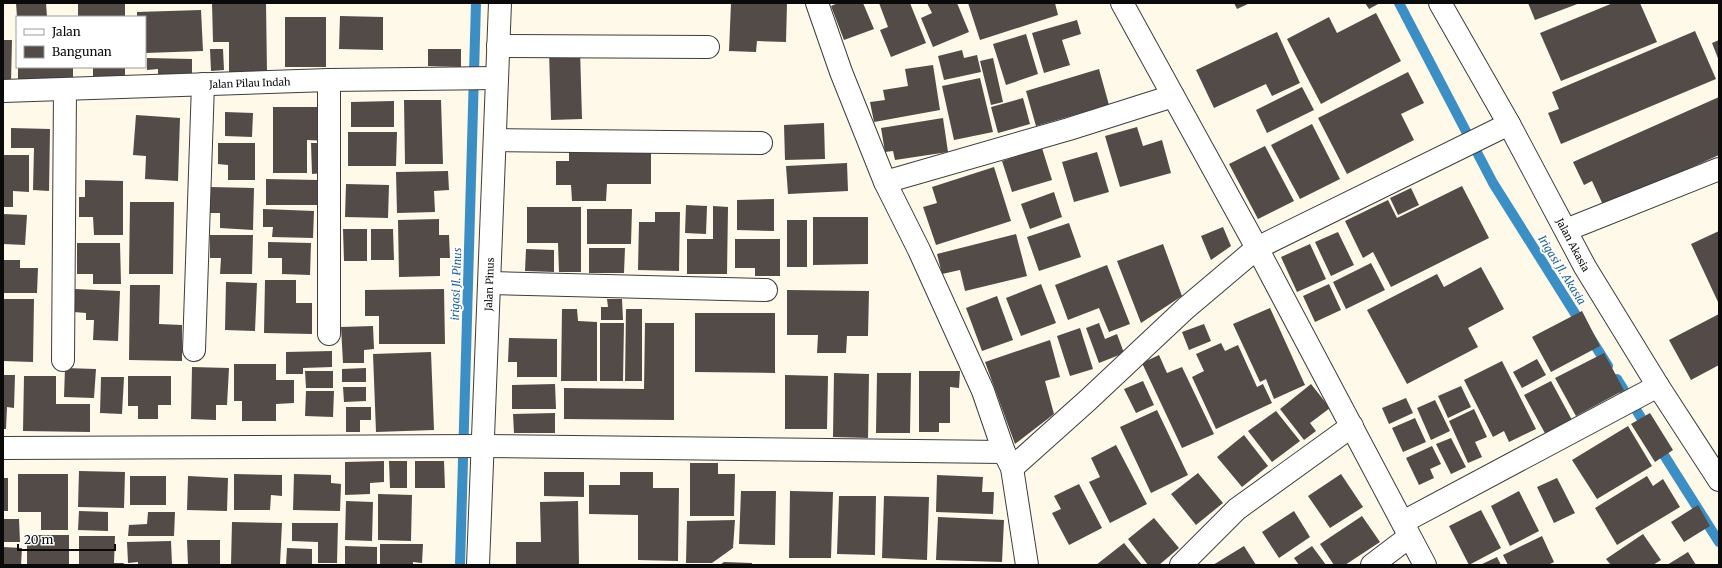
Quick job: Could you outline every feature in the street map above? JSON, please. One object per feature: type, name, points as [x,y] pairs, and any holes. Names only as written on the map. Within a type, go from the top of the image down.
[{"type":"street","name":"Jalan Pinus","points":[[478,565],[500,3]]},
{"type":"street","points":[[817,3],[840,72],[885,182],[983,391],[1008,460],[1027,565]]},
{"type":"street","points":[[1122,3],[1352,426],[1425,565]]},
{"type":"street","name":"Jalan Akasia","points":[[1440,3],[1509,124],[1585,267],[1658,386],[1719,480]]},
{"type":"street","points":[[498,46],[708,47]]},
{"type":"street","name":"Jalan Pilau Indah","points":[[3,91],[329,80],[497,78]]},
{"type":"street","points":[[329,80],[329,334]]},
{"type":"street","points":[[194,350],[203,84]]},
{"type":"street","points":[[63,360],[65,89]]},
{"type":"street","points":[[885,182],[1069,129],[1173,96]]},
{"type":"street","points":[[3,448],[482,446],[1008,460],[1088,400],[1186,308],[1256,248],[1509,124]]},
{"type":"street","points":[[495,140],[761,143]]},
{"type":"street","points":[[1566,230],[1719,170]]},
{"type":"street","points":[[490,283],[766,290]]},
{"type":"street","points":[[1372,565],[1406,530],[1658,386]]},
{"type":"street","points":[[1180,565],[1237,509],[1352,426]]},
{"type":"building","points":[[16,3],[46,3],[47,16],[17,16]]},
{"type":"building","points":[[78,3],[125,3],[125,16],[78,16]]},
{"type":"building","points":[[212,3],[266,3],[267,73],[229,74],[229,42],[213,42]]},
{"type":"building","points":[[731,3],[787,3],[786,42],[757,41],[756,52],[729,51]]},
{"type":"building","points":[[838,3],[863,3],[874,29],[844,40],[831,6]]},
{"type":"building","points":[[879,3],[910,3],[926,43],[891,57],[880,30],[888,27]]},
{"type":"building","points":[[927,3],[957,3],[969,32],[933,47],[921,18],[932,13]]},
{"type":"building","points":[[968,3],[1055,3],[1058,15],[980,40]]},
{"type":"building","points":[[1234,3],[1250,3],[1237,9]]},
{"type":"building","points":[[1365,3],[1380,3],[1369,9]]},
{"type":"building","points":[[1528,3],[1580,3],[1535,20]]},
{"type":"building","points":[[1613,3],[1640,3],[1657,42],[1561,81],[1540,33]]},
{"type":"building","points":[[201,10],[203,51],[146,53],[146,16],[137,16],[137,12]]},
{"type":"building","points":[[1376,13],[1401,61],[1321,104],[1287,39],[1329,17],[1337,33]]},
{"type":"building","points":[[340,16],[383,17],[383,50],[339,49]]},
{"type":"building","points":[[285,17],[326,17],[326,67],[285,67]]},
{"type":"building","points":[[1077,20],[1081,34],[1062,40],[1070,65],[1044,73],[1032,33]]},
{"type":"building","points":[[1695,31],[1716,79],[1561,144],[1548,113],[1559,109],[1552,92]]},
{"type":"building","points":[[1277,32],[1300,83],[1272,96],[1266,84],[1214,108],[1196,70]]},
{"type":"building","points":[[1026,34],[1038,74],[1006,85],[993,44]]},
{"type":"building","points":[[3,40],[12,40],[11,82],[3,82]]},
{"type":"building","points":[[1719,40],[1719,61],[1712,43]]},
{"type":"building","points":[[210,49],[223,49],[224,70],[211,71]]},
{"type":"building","points":[[428,49],[461,49],[461,67],[428,66]]},
{"type":"building","points":[[580,49],[582,119],[551,120],[549,50]]},
{"type":"building","points":[[962,50],[964,58],[977,55],[981,72],[944,80],[938,56]]},
{"type":"building","points":[[147,58],[192,59],[192,78],[158,78],[158,69],[147,70]]},
{"type":"building","points":[[993,58],[1003,102],[991,105],[980,61]]},
{"type":"building","points":[[933,65],[940,110],[874,122],[870,102],[885,100],[883,90],[908,86],[905,69]]},
{"type":"building","points":[[18,68],[73,68],[73,81],[18,82]]},
{"type":"building","points":[[93,68],[125,68],[125,77],[93,77]]},
{"type":"building","points":[[1099,69],[1109,105],[1036,126],[1026,91]]},
{"type":"building","points":[[1408,72],[1424,103],[1401,114],[1414,140],[1347,174],[1318,118]]},
{"type":"building","points":[[980,78],[993,132],[954,140],[942,86]]},
{"type":"building","points":[[1302,87],[1314,110],[1267,133],[1256,110]]},
{"type":"building","points":[[1719,97],[1719,155],[1604,207],[1592,181],[1584,185],[1573,162]]},
{"type":"building","points":[[1023,98],[1030,124],[998,133],[991,107]]},
{"type":"building","points":[[404,100],[441,100],[443,164],[405,164]]},
{"type":"building","points":[[394,101],[394,127],[351,127],[351,102]]},
{"type":"building","points":[[273,107],[327,107],[327,141],[307,140],[307,173],[273,173]]},
{"type":"building","points":[[225,112],[253,113],[252,137],[225,136]]},
{"type":"building","points":[[136,115],[180,118],[178,181],[145,179],[146,156],[133,155]]},
{"type":"building","points":[[943,118],[948,152],[895,160],[893,151],[885,152],[881,128]]},
{"type":"building","points":[[824,123],[825,159],[785,160],[784,125]]},
{"type":"building","points":[[1312,124],[1340,179],[1300,199],[1271,145]]},
{"type":"building","points":[[1137,127],[1143,146],[1162,140],[1171,173],[1120,187],[1105,136]]},
{"type":"building","points":[[11,128],[50,129],[49,191],[33,190],[34,148],[11,148]]},
{"type":"building","points":[[348,132],[397,132],[396,166],[348,166]]},
{"type":"building","points":[[218,143],[255,143],[255,180],[228,180],[228,165],[218,164]]},
{"type":"building","points":[[311,143],[323,143],[324,173],[312,174]]},
{"type":"building","points":[[569,143],[651,143],[651,184],[607,184],[606,201],[572,201],[571,185],[556,185],[556,161],[569,161]]},
{"type":"building","points":[[1265,146],[1294,201],[1258,219],[1229,164]]},
{"type":"building","points":[[1042,148],[1052,180],[1012,192],[1002,161]]},
{"type":"building","points":[[1097,152],[1109,192],[1074,202],[1062,162]]},
{"type":"building","points":[[3,155],[29,155],[29,192],[13,191],[13,207],[3,207]]},
{"type":"building","points":[[847,163],[848,191],[788,194],[786,166]]},
{"type":"building","points":[[994,167],[1011,221],[936,245],[923,207],[937,203],[932,187]]},
{"type":"building","points":[[448,171],[449,190],[434,191],[435,212],[397,213],[396,172]]},
{"type":"building","points":[[266,179],[318,180],[318,205],[266,205]]},
{"type":"building","points":[[85,180],[123,181],[123,235],[94,235],[93,217],[79,217],[79,197],[85,197]]},
{"type":"building","points":[[346,184],[389,185],[388,218],[345,217]]},
{"type":"building","points":[[1462,186],[1489,238],[1391,287],[1373,252],[1363,258],[1345,221],[1388,200],[1397,218]]},
{"type":"building","points":[[210,187],[254,188],[253,230],[220,228],[220,213],[210,213]]},
{"type":"building","points":[[1411,188],[1419,205],[1398,215],[1390,198]]},
{"type":"building","points":[[1054,192],[1062,217],[1030,229],[1021,204]]},
{"type":"building","points":[[774,199],[774,231],[737,230],[737,200]]},
{"type":"building","points":[[130,202],[174,202],[173,274],[129,274]]},
{"type":"building","points":[[686,205],[707,206],[706,234],[685,233]]},
{"type":"building","points":[[713,206],[728,207],[727,274],[687,274],[687,239],[713,239]]},
{"type":"building","points":[[527,207],[581,207],[581,272],[559,272],[558,243],[527,243]]},
{"type":"building","points":[[263,209],[314,211],[313,238],[272,237],[273,227],[263,227]]},
{"type":"building","points":[[587,209],[632,209],[631,244],[587,244]]},
{"type":"building","points":[[655,212],[680,212],[679,271],[638,270],[639,222],[655,222]]},
{"type":"building","points":[[3,214],[27,215],[25,245],[3,244]]},
{"type":"building","points":[[813,217],[868,217],[868,264],[813,265]]},
{"type":"building","points":[[439,219],[439,235],[449,235],[450,258],[440,258],[440,276],[399,277],[398,220]]},
{"type":"building","points":[[787,220],[807,220],[807,267],[787,267]]},
{"type":"building","points":[[1069,223],[1081,257],[1039,271],[1027,237]]},
{"type":"building","points":[[1223,227],[1231,246],[1211,260],[1201,236]]},
{"type":"building","points":[[343,229],[367,229],[367,261],[344,261]]},
{"type":"building","points":[[371,229],[393,229],[394,260],[371,260]]},
{"type":"building","points":[[1719,231],[1719,302],[1718,302],[1691,244]]},
{"type":"building","points":[[1338,232],[1354,265],[1331,276],[1315,242]]},
{"type":"building","points":[[1016,234],[1027,276],[965,291],[960,270],[942,274],[937,254]]},
{"type":"building","points":[[210,235],[253,235],[252,274],[220,274],[221,258],[210,258]]},
{"type":"building","points":[[735,239],[780,239],[780,276],[755,276],[755,268],[735,268]]},
{"type":"building","points":[[268,242],[311,243],[310,275],[282,274],[282,258],[268,258]]},
{"type":"building","points":[[77,243],[120,243],[121,284],[93,284],[93,274],[77,274]]},
{"type":"building","points":[[1163,244],[1182,296],[1141,323],[1117,261]]},
{"type":"building","points":[[1310,244],[1326,279],[1297,292],[1281,257]]},
{"type":"building","points":[[589,248],[625,248],[624,273],[589,273]]},
{"type":"building","points":[[526,249],[554,250],[554,272],[525,271]]},
{"type":"building","points":[[3,260],[20,260],[20,268],[38,268],[37,293],[3,293]]},
{"type":"building","points":[[1371,263],[1385,290],[1346,309],[1333,282]]},
{"type":"building","points":[[1107,265],[1130,324],[1109,332],[1099,308],[1068,320],[1055,285]]},
{"type":"building","points":[[1481,267],[1504,309],[1468,328],[1478,347],[1407,384],[1367,310],[1437,274],[1444,287]]},
{"type":"building","points":[[265,280],[296,280],[296,303],[312,303],[312,334],[264,333]]},
{"type":"building","points":[[226,282],[257,283],[255,331],[225,330]]},
{"type":"building","points":[[1041,284],[1056,323],[1021,336],[1006,298]]},
{"type":"building","points":[[1329,284],[1341,310],[1315,322],[1303,296]]},
{"type":"building","points":[[130,285],[160,285],[159,324],[182,325],[182,361],[129,360]]},
{"type":"building","points":[[75,289],[120,291],[118,341],[93,340],[94,320],[86,320],[86,313],[74,312]]},
{"type":"building","points":[[444,289],[445,344],[379,344],[379,316],[365,316],[365,290]]},
{"type":"building","points":[[787,290],[869,291],[868,336],[847,336],[846,353],[817,353],[818,335],[787,335]]},
{"type":"building","points":[[997,296],[1013,340],[982,351],[966,308]]},
{"type":"building","points":[[3,299],[34,299],[33,362],[3,361]]},
{"type":"building","points":[[607,299],[622,299],[623,320],[601,320],[601,307],[608,307]]},
{"type":"building","points":[[1270,308],[1305,385],[1274,399],[1266,379],[1260,382],[1233,324]]},
{"type":"building","points":[[562,309],[577,309],[578,321],[597,322],[597,381],[561,381]]},
{"type":"building","points":[[626,309],[642,309],[642,381],[625,381]]},
{"type":"building","points":[[1582,311],[1600,346],[1551,372],[1532,337]]},
{"type":"building","points":[[695,313],[775,313],[775,373],[695,372]]},
{"type":"building","points":[[1719,314],[1719,365],[1691,380],[1669,340]]},
{"type":"building","points":[[600,323],[624,323],[623,381],[600,381]]},
{"type":"building","points":[[645,323],[674,323],[674,420],[564,419],[564,388],[644,389]]},
{"type":"building","points":[[1099,323],[1105,339],[1117,334],[1124,353],[1099,363],[1086,328]]},
{"type":"building","points":[[1204,324],[1211,341],[1189,350],[1182,332]]},
{"type":"building","points":[[373,326],[374,349],[364,350],[364,363],[343,363],[341,327]]},
{"type":"building","points":[[1080,328],[1093,369],[1070,376],[1057,336]]},
{"type":"building","points":[[509,338],[557,339],[557,377],[517,377],[517,362],[508,362]]},
{"type":"building","points":[[1050,340],[1060,377],[1045,381],[1054,414],[1015,444],[985,362]]},
{"type":"building","points":[[1221,343],[1225,351],[1238,345],[1257,387],[1263,384],[1272,403],[1216,429],[1192,377],[1204,371],[1196,354]]},
{"type":"building","points":[[332,351],[332,367],[303,368],[303,374],[286,374],[286,352]]},
{"type":"building","points":[[431,352],[434,430],[376,432],[373,354]]},
{"type":"building","points":[[1604,353],[1624,390],[1576,416],[1555,378]]},
{"type":"building","points":[[1159,355],[1167,373],[1182,367],[1214,434],[1182,448],[1142,363]]},
{"type":"building","points":[[1537,359],[1546,375],[1522,388],[1513,372]]},
{"type":"building","points":[[1502,361],[1536,429],[1509,442],[1504,431],[1493,437],[1464,380]]},
{"type":"building","points":[[234,364],[276,364],[276,380],[294,380],[294,403],[276,404],[276,421],[242,421],[242,401],[234,401]]},
{"type":"building","points":[[192,367],[229,368],[227,405],[216,405],[216,420],[191,419]]},
{"type":"building","points":[[65,368],[96,369],[94,398],[64,397]]},
{"type":"building","points":[[366,368],[366,382],[342,382],[342,369]]},
{"type":"building","points":[[305,371],[333,371],[333,388],[306,388]]},
{"type":"building","points":[[919,371],[960,371],[959,388],[950,387],[950,423],[939,423],[939,432],[919,432]]},
{"type":"building","points":[[834,373],[869,374],[868,438],[833,437]]},
{"type":"building","points":[[877,373],[911,373],[910,433],[876,433]]},
{"type":"building","points":[[3,375],[15,375],[14,408],[7,407],[6,429],[3,429]]},
{"type":"building","points":[[785,375],[828,376],[827,429],[785,429]]},
{"type":"building","points":[[24,376],[56,376],[56,404],[90,404],[90,432],[23,431]]},
{"type":"building","points":[[128,376],[171,376],[171,405],[158,405],[158,419],[138,419],[138,406],[128,406]]},
{"type":"building","points":[[101,377],[124,377],[122,414],[100,413]]},
{"type":"building","points":[[1143,381],[1154,405],[1136,413],[1124,389]]},
{"type":"building","points":[[1551,381],[1572,420],[1546,435],[1524,395]]},
{"type":"building","points":[[555,384],[556,409],[512,409],[512,385]]},
{"type":"building","points":[[1311,384],[1330,408],[1310,423],[1316,431],[1304,440],[1280,409]]},
{"type":"building","points":[[1461,386],[1471,407],[1448,418],[1438,396]]},
{"type":"building","points":[[343,387],[366,387],[366,401],[344,402]]},
{"type":"building","points":[[306,391],[334,391],[333,417],[305,416]]},
{"type":"building","points":[[1406,398],[1413,413],[1389,424],[1382,408]]},
{"type":"building","points":[[1435,400],[1450,431],[1431,440],[1417,408]]},
{"type":"building","points":[[346,407],[371,407],[371,420],[360,420],[360,432],[346,432]]},
{"type":"building","points":[[1474,409],[1487,437],[1475,442],[1482,457],[1468,463],[1449,421]]},
{"type":"building","points":[[1157,410],[1188,475],[1151,493],[1120,427]]},
{"type":"building","points":[[1276,411],[1300,441],[1272,462],[1248,431]]},
{"type":"building","points":[[555,413],[555,433],[514,433],[513,414]]},
{"type":"building","points":[[1650,413],[1673,450],[1655,462],[1631,424]]},
{"type":"building","points":[[1415,418],[1426,442],[1403,452],[1392,428]]},
{"type":"building","points":[[1628,426],[1652,466],[1597,499],[1572,460]]},
{"type":"building","points":[[1244,435],[1268,466],[1242,487],[1217,457]]},
{"type":"building","points":[[1451,438],[1466,467],[1451,474],[1436,444]]},
{"type":"building","points":[[1116,445],[1147,504],[1110,523],[1089,482],[1100,477],[1091,458]]},
{"type":"building","points":[[1432,446],[1441,464],[1430,469],[1434,478],[1419,485],[1406,458]]},
{"type":"building","points":[[384,461],[384,482],[370,483],[370,494],[345,495],[345,462]]},
{"type":"building","points":[[389,461],[407,461],[407,488],[390,488]]},
{"type":"building","points":[[415,461],[444,461],[445,488],[415,488]]},
{"type":"building","points":[[690,463],[718,463],[718,474],[735,474],[734,516],[690,516]]},
{"type":"building","points":[[79,471],[125,472],[124,508],[78,507]]},
{"type":"building","points":[[544,472],[584,472],[584,497],[544,496]]},
{"type":"building","points":[[620,472],[653,472],[653,488],[679,488],[678,561],[638,560],[638,515],[589,514],[589,485],[620,485]]},
{"type":"building","points":[[1198,473],[1223,503],[1196,525],[1171,494]]},
{"type":"building","points":[[18,474],[68,474],[68,530],[41,530],[41,512],[18,512]]},
{"type":"building","points":[[234,474],[282,475],[282,496],[271,495],[270,510],[234,510]]},
{"type":"building","points":[[294,474],[331,475],[331,483],[341,484],[340,511],[293,510]]},
{"type":"building","points":[[1341,474],[1363,507],[1330,528],[1308,496]]},
{"type":"building","points":[[937,475],[983,477],[982,492],[994,492],[993,514],[936,512]]},
{"type":"building","points":[[130,476],[166,476],[166,505],[130,505]]},
{"type":"building","points":[[188,476],[228,478],[227,511],[187,510]]},
{"type":"building","points":[[1647,476],[1653,486],[1663,479],[1680,507],[1617,545],[1595,508]]},
{"type":"building","points":[[3,478],[8,478],[8,511],[3,511]]},
{"type":"building","points":[[1557,478],[1575,513],[1554,523],[1537,487]]},
{"type":"building","points":[[1079,484],[1102,528],[1069,545],[1052,513],[1061,509],[1054,496]]},
{"type":"building","points":[[741,491],[776,491],[775,545],[739,544]]},
{"type":"building","points":[[790,491],[833,492],[831,558],[789,558]]},
{"type":"building","points":[[1519,491],[1539,531],[1510,546],[1491,506]]},
{"type":"building","points":[[378,494],[412,495],[411,541],[378,540]]},
{"type":"building","points":[[839,496],[876,496],[875,555],[837,554]]},
{"type":"building","points":[[884,496],[929,497],[927,560],[882,558]]},
{"type":"building","points":[[346,501],[373,502],[372,541],[345,540]]},
{"type":"building","points":[[578,501],[579,565],[516,565],[516,542],[541,542],[540,502]]},
{"type":"building","points":[[1698,505],[1710,526],[1684,542],[1671,522]]},
{"type":"building","points":[[1481,510],[1501,548],[1469,565],[1449,526]]},
{"type":"building","points":[[79,511],[108,512],[108,531],[78,530]]},
{"type":"building","points":[[1294,511],[1310,537],[1279,558],[1262,532]]},
{"type":"building","points":[[148,512],[175,512],[174,536],[128,536],[129,525],[147,524]]},
{"type":"building","points":[[1362,516],[1380,542],[1345,565],[1334,565],[1320,544]]},
{"type":"building","points":[[938,517],[1004,520],[1002,562],[936,560]]},
{"type":"building","points":[[1154,518],[1179,548],[1159,565],[1148,565],[1128,539]]},
{"type":"building","points":[[3,519],[19,519],[20,542],[3,542]]},
{"type":"building","points":[[735,520],[733,548],[712,563],[686,563],[687,521]]},
{"type":"building","points":[[232,522],[282,523],[280,564],[231,565]]},
{"type":"building","points":[[292,523],[338,523],[337,563],[318,563],[318,542],[292,541]]},
{"type":"building","points":[[1643,534],[1661,560],[1653,565],[1611,565],[1606,559]]},
{"type":"building","points":[[27,535],[69,535],[69,565],[27,565]]},
{"type":"building","points":[[79,536],[115,536],[114,563],[124,563],[123,565],[79,565]]},
{"type":"building","points":[[1542,536],[1554,562],[1548,565],[1508,565],[1503,555]]},
{"type":"building","points":[[187,540],[220,540],[220,565],[188,565]]},
{"type":"building","points":[[171,541],[172,565],[138,565],[138,562],[128,563],[127,542]]},
{"type":"building","points":[[1124,543],[1142,565],[1096,565]]},
{"type":"building","points":[[380,544],[423,544],[422,563],[413,562],[413,565],[380,565]]},
{"type":"building","points":[[345,546],[377,547],[377,565],[345,565]]},
{"type":"building","points":[[1244,546],[1256,565],[1213,565]]},
{"type":"building","points":[[1312,546],[1326,565],[1299,565],[1294,558]]},
{"type":"building","points":[[3,547],[22,548],[21,565],[3,565]]},
{"type":"building","points":[[287,548],[312,549],[312,565],[286,565]]},
{"type":"building","points":[[1688,552],[1696,565],[1667,565]]},
{"type":"building","points":[[1497,557],[1501,565],[1480,565]]},
{"type":"building","points":[[724,562],[752,563],[752,565],[720,565]]},
{"type":"waterway","name":"irigasi Jl. Pinus","points":[[460,565],[476,3]]},
{"type":"waterway","name":"Irigasi Jl. Akasia","points":[[1399,3],[1493,183],[1608,366]]},
{"type":"waterway","name":"Irigasi Jl. Akasia","points":[[1617,379],[1648,429]]},
{"type":"waterway","name":"Irigasi Jl. Akasia","points":[[1657,444],[1719,542]]}]
